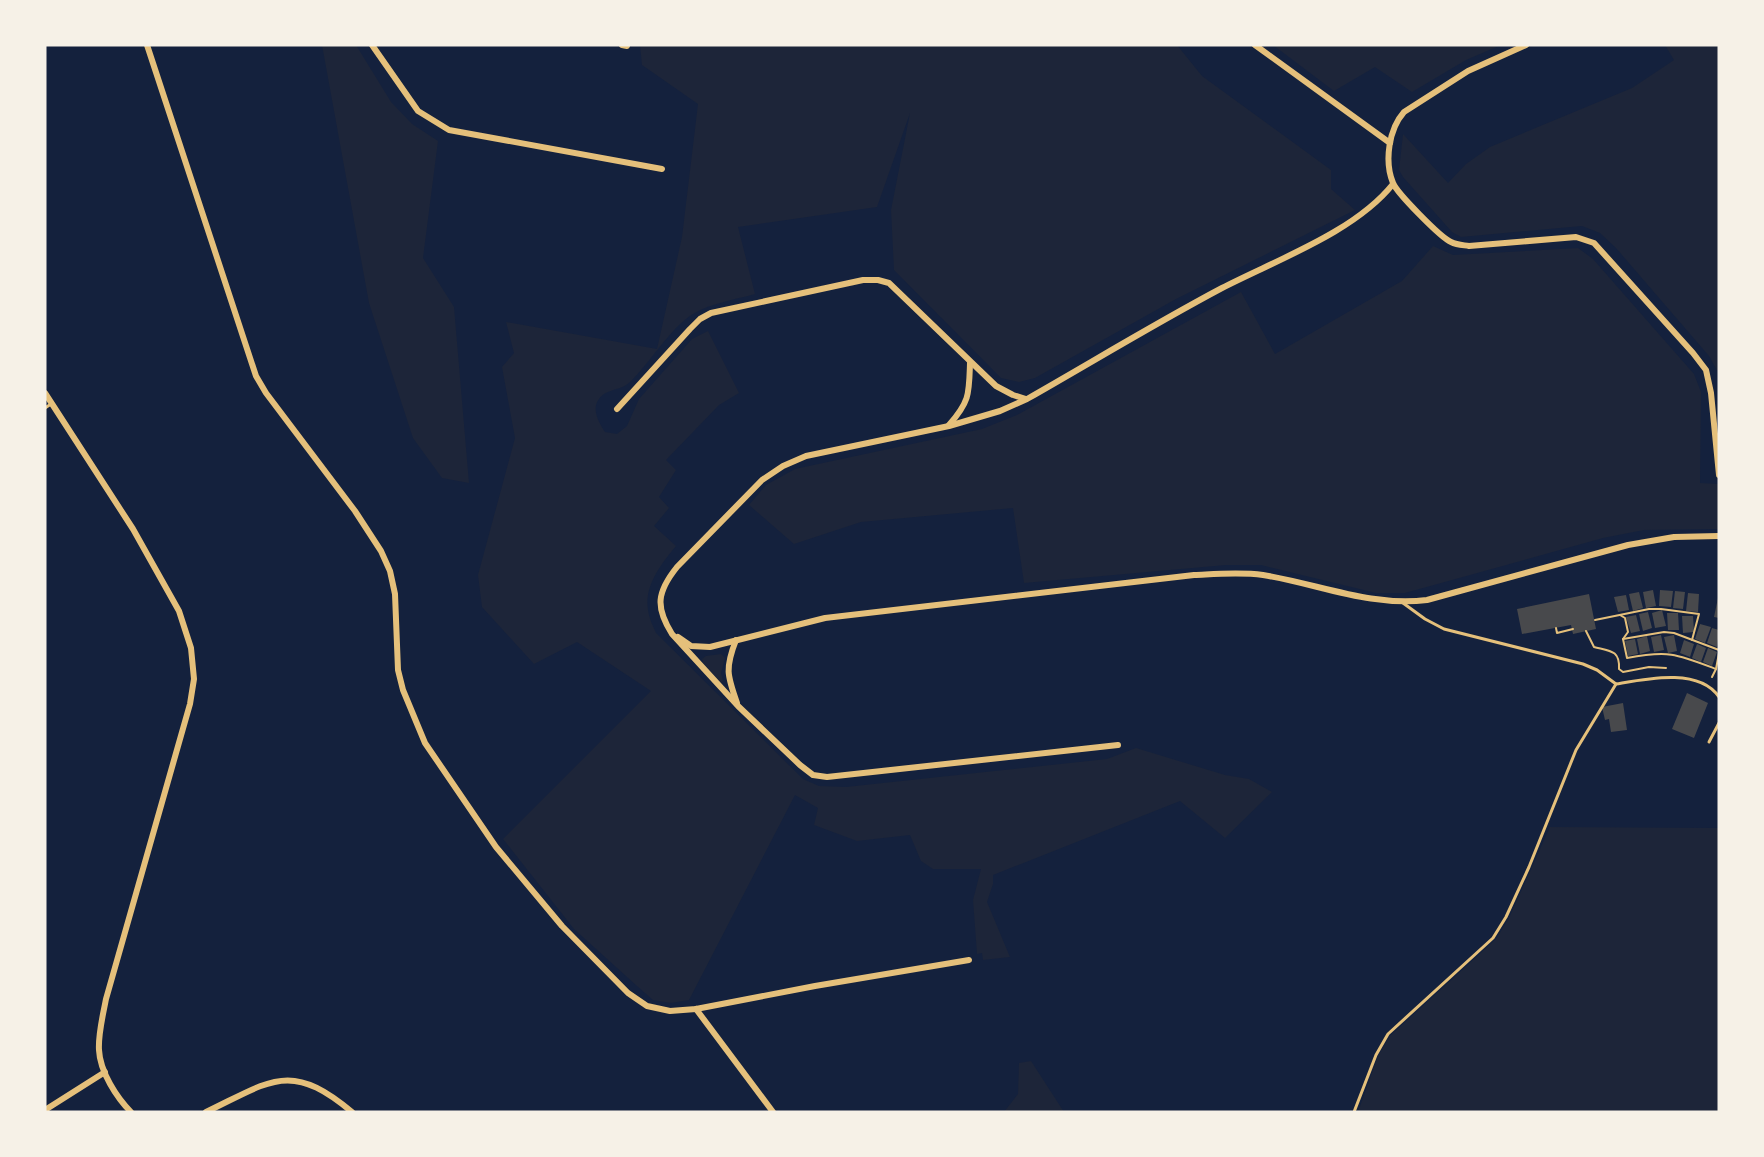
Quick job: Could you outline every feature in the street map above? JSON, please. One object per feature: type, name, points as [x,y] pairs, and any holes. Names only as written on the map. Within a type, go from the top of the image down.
[{"type":"street","points":[[147,45],[256,376],[266,393],[355,511],[381,551],[390,571],[395,594],[398,670],[403,690],[425,743],[495,847],[562,926],[628,993],[647,1006],[670,1011],[696,1009],[969,960]]},
{"type":"street","points":[[372,45],[418,111],[449,130],[662,169]]},
{"type":"street","points":[[1255,45],[1390,142]]},
{"type":"street","points":[[1526,45],[1468,71],[1416,103],[1396,120],[1390,142],[1389,168],[1393,184],[1438,234],[1454,244],[1469,246],[1576,237],[1594,243],[1694,352],[1706,370],[1711,393],[1719,475]]},
{"type":"street","points":[[1118,745],[827,777],[813,775],[738,706],[672,634],[663,620],[660,595],[665,582],[676,567],[762,480],[783,466],[806,456],[949,426],[999,411],[1027,399],[1221,289],[1342,228],[1380,201],[1393,184]]},
{"type":"street","points":[[617,410],[700,319],[711,313],[863,280],[889,283],[996,386],[1027,399]]},
{"type":"street","points":[[949,426],[964,408],[969,393],[970,363]]},
{"type":"street","points":[[45,393],[48,406],[133,529],[179,611],[191,648],[194,679],[190,704],[106,999],[99,1051],[105,1072],[124,1105],[132,1112]]},
{"type":"street","points":[[672,634],[691,646],[710,647],[825,618],[1194,575],[1236,573],[1262,575],[1378,601],[1403,603],[1427,600],[1628,545],[1674,537],[1719,536]]},
{"type":"street","points":[[736,640],[729,659],[728,672],[738,706]]},
{"type":"street","points":[[696,1009],[773,1112]]},
{"type":"street","points":[[45,1110],[105,1072]]},
{"type":"street","points":[[206,1112],[267,1083],[287,1079],[309,1083],[332,1096],[351,1112]]},
{"type":"lane","points":[[1403,603],[1444,629],[1583,664],[1597,670],[1616,684],[1665,676],[1682,678],[1706,685],[1719,697]]},
{"type":"lane","points":[[1354,1112],[1376,1055],[1388,1034],[1493,938],[1506,917],[1529,867],[1576,750],[1616,684]]},
{"type":"lane","points":[[1709,742],[1719,723]]},
{"type":"path","points":[[1594,620],[1661,609],[1699,614],[1692,640]]},
{"type":"path","points":[[1620,615],[1625,618],[1628,632],[1623,639],[1627,658],[1652,653],[1677,654],[1716,669]]},
{"type":"path","points":[[1556,628],[1557,633],[1572,629]]},
{"type":"path","points":[[1586,631],[1594,647],[1615,653],[1619,658],[1619,669]]},
{"type":"path","points":[[1623,639],[1664,632],[1692,640],[1719,652],[1716,669],[1707,681]]},
{"type":"shaded area","points":[[322,45],[356,45],[391,102],[412,124],[438,141],[423,258],[454,307],[469,483],[442,478],[413,438],[369,303]]},
{"type":"shaded area","points":[[640,45],[1177,45],[1202,76],[1331,170],[1331,189],[1355,210],[1176,299],[1035,378],[1019,382],[1001,378],[894,270],[891,210],[910,113],[877,207],[738,227],[755,294],[715,304],[693,314],[676,328],[630,382],[602,395],[596,407],[598,420],[605,432],[617,434],[627,426],[639,399],[692,339],[708,331],[739,393],[719,405],[666,460],[676,470],[659,497],[669,508],[654,526],[676,546],[659,568],[651,584],[647,601],[649,613],[656,633],[803,779],[819,786],[846,787],[1107,759],[1136,748],[1225,775],[1249,779],[1272,792],[1225,838],[1180,801],[993,875],[993,884],[987,902],[1010,957],[983,960],[982,953],[977,954],[973,900],[981,869],[933,869],[921,861],[910,835],[857,841],[814,825],[818,808],[795,795],[689,1000],[671,1003],[653,1000],[574,929],[503,839],[651,691],[577,642],[534,664],[482,607],[478,575],[515,438],[502,367],[514,353],[506,322],[657,349],[682,237],[698,104],[642,65]]},
{"type":"shaded area","points":[[1273,45],[1501,45],[1466,60],[1412,92],[1375,67],[1334,91]]},
{"type":"shaded area","points":[[1665,45],[1719,45],[1719,374],[1709,356],[1616,248],[1600,233],[1582,226],[1461,237],[1452,232],[1399,170],[1403,134],[1448,183],[1466,164],[1490,147],[1632,88],[1674,60]]},
{"type":"shaded area","points":[[1433,246],[1453,255],[1578,248],[1593,259],[1694,374],[1701,392],[1700,483],[1719,484],[1719,529],[1644,530],[1603,538],[1405,593],[1376,593],[1261,565],[1226,565],[1024,583],[1013,508],[861,522],[794,544],[749,505],[766,485],[795,469],[982,429],[1017,415],[1241,292],[1275,354],[1402,281]]},
{"type":"shaded area","points":[[721,654],[725,658],[721,683],[702,659],[706,656]]},
{"type":"shaded area","points":[[1550,827],[1719,828],[1719,1112],[1358,1112],[1378,1056],[1390,1036],[1496,939],[1509,918]]},
{"type":"shaded area","points":[[1031,1061],[1064,1112],[1004,1112],[1018,1094],[1019,1063]]},
{"type":"building","points":[[1653,590],[1656,606],[1646,608],[1643,592]]},
{"type":"building","points":[[1660,590],[1673,591],[1671,607],[1659,606]]},
{"type":"building","points":[[1675,591],[1685,592],[1683,609],[1673,608]]},
{"type":"building","points":[[1639,592],[1643,608],[1633,611],[1629,594]]},
{"type":"building","points":[[1688,593],[1699,594],[1698,612],[1686,611]]},
{"type":"building","points":[[1589,594],[1596,629],[1573,634],[1571,625],[1522,634],[1517,609]]},
{"type":"building","points":[[1626,595],[1629,610],[1618,612],[1614,597]]},
{"type":"building","points":[[1719,598],[1719,618],[1714,617]]},
{"type":"building","points":[[1662,610],[1666,626],[1655,628],[1652,613]]},
{"type":"building","points":[[1648,612],[1652,628],[1643,631],[1639,614]]},
{"type":"building","points":[[1667,613],[1678,613],[1679,630],[1668,630]]},
{"type":"building","points":[[1636,615],[1640,631],[1631,633],[1626,617]]},
{"type":"building","points":[[1682,616],[1693,616],[1694,632],[1683,633]]},
{"type":"building","points":[[1700,624],[1711,627],[1705,643],[1695,639]]},
{"type":"building","points":[[1712,628],[1719,630],[1717,647],[1707,643]]},
{"type":"building","points":[[1661,635],[1664,650],[1654,652],[1651,637]]},
{"type":"building","points":[[1674,635],[1677,651],[1668,653],[1664,637]]},
{"type":"building","points":[[1647,636],[1650,651],[1640,654],[1637,639]]},
{"type":"building","points":[[1635,639],[1638,654],[1628,656],[1625,641]]},
{"type":"building","points":[[1684,640],[1694,644],[1690,657],[1680,653]]},
{"type":"building","points":[[1697,644],[1706,648],[1701,662],[1692,658]]},
{"type":"building","points":[[1708,648],[1717,652],[1712,666],[1703,662]]},
{"type":"building","points":[[1687,693],[1708,703],[1694,738],[1672,729]]},
{"type":"building","points":[[1623,703],[1627,730],[1611,732],[1609,719],[1605,720],[1602,707]]}]
